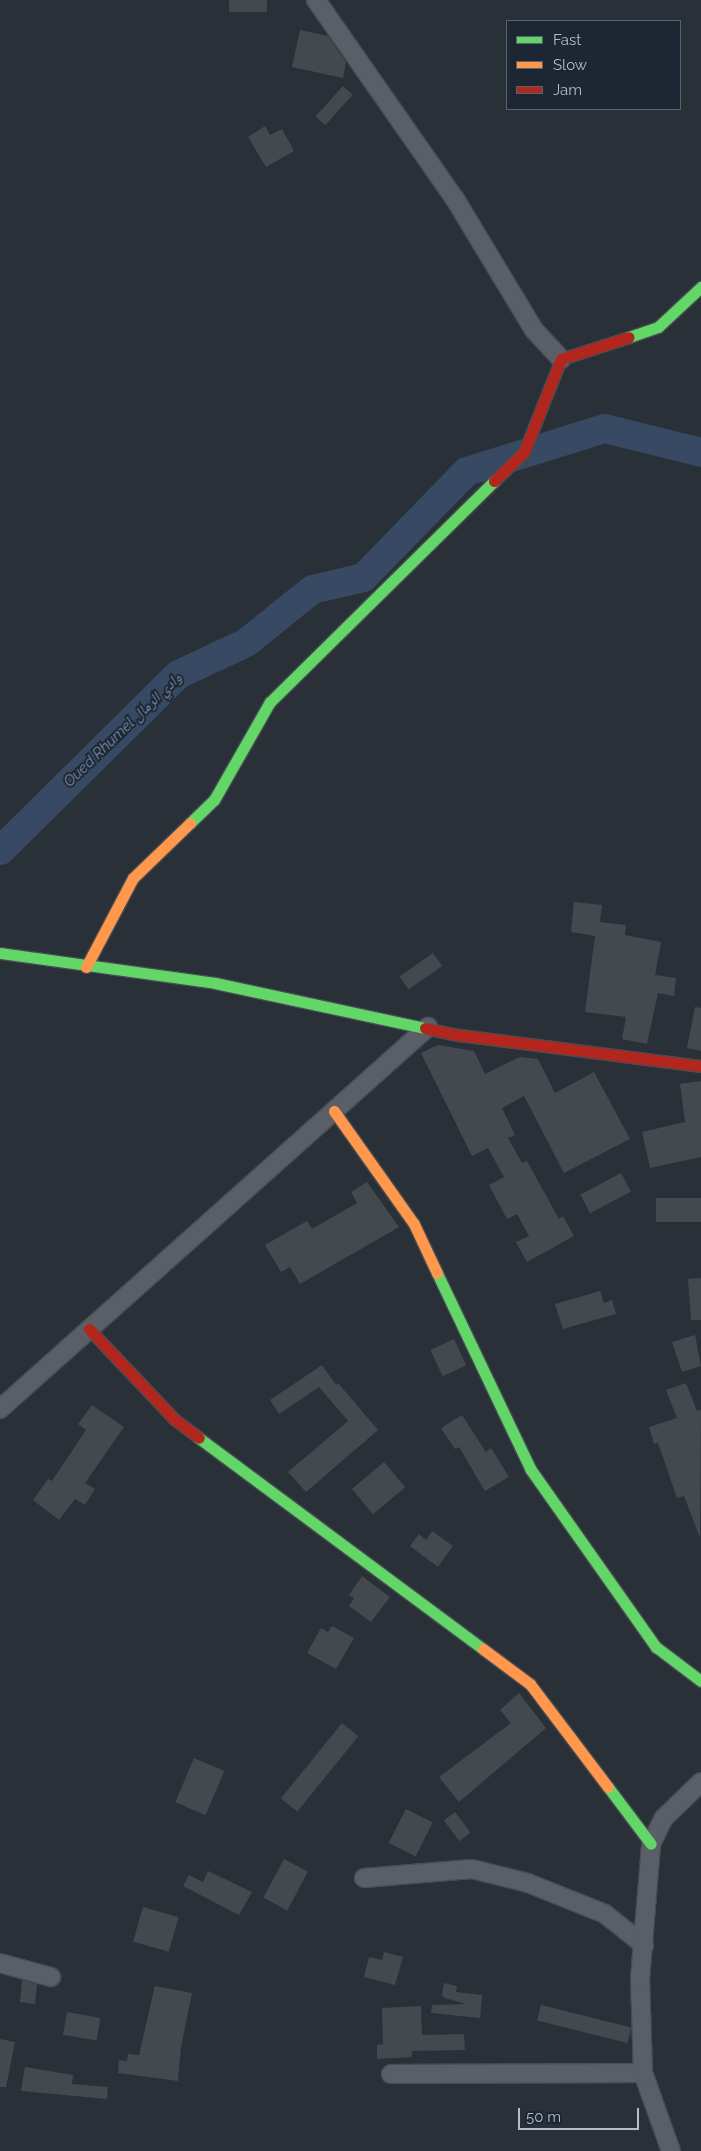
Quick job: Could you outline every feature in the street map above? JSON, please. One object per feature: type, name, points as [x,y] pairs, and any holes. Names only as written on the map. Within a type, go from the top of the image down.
[{"type":"street","points":[[316,0],[455,199],[534,330],[561,359]]},
{"type":"street","points":[[561,359],[658,327],[701,287]]},
{"type":"street","points":[[86,966],[133,878],[214,800],[270,702],[524,452],[561,359]]},
{"type":"street","points":[[0,953],[215,984],[459,1035],[701,1066]]},
{"type":"street","points":[[0,1409],[428,1027]]},
{"type":"street","points":[[334,1111],[414,1224],[531,1470],[656,1647],[701,1682]]},
{"type":"street","points":[[89,1329],[174,1419],[530,1684],[651,1844]]},
{"type":"street","points":[[671,2151],[644,2073],[640,1979],[651,1844],[662,1819],[701,1782]]},
{"type":"street","points":[[364,1878],[472,1869],[528,1883],[605,1914],[644,1945]]},
{"type":"street","points":[[0,1963],[51,1977]]},
{"type":"street","points":[[391,2074],[644,2073]]},
{"type":"building","points":[[229,0],[267,0],[267,12],[229,12]]},
{"type":"building","points":[[300,30],[328,36],[346,62],[343,78],[292,67]]},
{"type":"building","points":[[343,86],[353,95],[325,125],[316,116]]},
{"type":"building","points":[[265,126],[270,135],[282,129],[294,151],[266,167],[248,137]]},
{"type":"building","points":[[574,902],[602,905],[600,922],[626,925],[625,935],[661,942],[655,975],[676,978],[674,996],[658,993],[647,1044],[622,1039],[626,1017],[585,1012],[595,936],[571,932]]},
{"type":"building","points":[[433,953],[442,966],[409,990],[399,977]]},
{"type":"building","points":[[695,1007],[701,1008],[701,1051],[687,1048]]},
{"type":"building","points":[[438,1045],[474,1051],[485,1074],[520,1057],[538,1059],[555,1093],[594,1072],[630,1139],[564,1173],[524,1096],[502,1108],[515,1135],[508,1138],[522,1163],[527,1161],[559,1219],[563,1216],[574,1236],[527,1262],[516,1242],[529,1236],[517,1214],[507,1219],[489,1185],[504,1177],[488,1148],[472,1156],[421,1053]]},
{"type":"building","points":[[701,1081],[701,1157],[650,1168],[642,1132],[685,1122],[680,1084]]},
{"type":"building","points":[[621,1173],[631,1192],[590,1213],[580,1195]]},
{"type":"building","points":[[367,1182],[399,1227],[300,1284],[290,1267],[281,1272],[265,1245],[307,1221],[312,1229],[357,1203],[351,1192]]},
{"type":"building","points":[[656,1198],[701,1198],[701,1222],[656,1222]]},
{"type":"building","points":[[701,1278],[701,1320],[691,1320],[688,1279]]},
{"type":"building","points":[[600,1291],[604,1303],[612,1300],[616,1314],[563,1329],[555,1304]]},
{"type":"building","points":[[695,1335],[701,1366],[682,1372],[672,1342]]},
{"type":"building","points":[[454,1339],[466,1365],[443,1376],[430,1350]]},
{"type":"building","points":[[322,1365],[336,1385],[338,1383],[378,1430],[306,1492],[288,1472],[348,1421],[319,1387],[279,1414],[270,1400]]},
{"type":"building","points":[[686,1383],[697,1411],[701,1410],[700,1538],[684,1496],[677,1498],[658,1443],[654,1444],[649,1427],[677,1418],[666,1390]]},
{"type":"building","points":[[92,1405],[124,1427],[85,1483],[95,1489],[85,1505],[75,1499],[59,1520],[33,1500],[48,1479],[52,1481],[86,1430],[78,1424]]},
{"type":"building","points":[[462,1415],[486,1452],[491,1448],[509,1477],[485,1491],[459,1447],[455,1449],[441,1428]]},
{"type":"building","points":[[384,1462],[405,1487],[373,1514],[352,1489]]},
{"type":"building","points":[[432,1531],[453,1546],[438,1567],[410,1546],[419,1534],[426,1540]]},
{"type":"building","points":[[362,1576],[390,1597],[371,1622],[349,1606],[354,1598],[349,1595]]},
{"type":"building","points":[[332,1626],[354,1638],[336,1669],[307,1653],[321,1628],[328,1632]]},
{"type":"building","points":[[519,1693],[546,1728],[459,1802],[439,1777],[511,1723],[500,1710]]},
{"type":"building","points":[[342,1723],[358,1736],[297,1812],[281,1798]]},
{"type":"building","points":[[194,1758],[224,1771],[206,1815],[175,1802]]},
{"type":"building","points":[[406,1809],[433,1823],[415,1856],[389,1843]]},
{"type":"building","points":[[455,1812],[471,1833],[459,1841],[444,1820]]},
{"type":"building","points":[[284,1859],[308,1872],[287,1911],[263,1898]]},
{"type":"building","points":[[208,1871],[252,1892],[239,1915],[183,1886],[189,1875],[203,1882]]},
{"type":"building","points":[[143,1907],[179,1917],[169,1952],[133,1942]]},
{"type":"building","points":[[384,1952],[403,1957],[395,1985],[364,1977],[369,1957],[382,1960]]},
{"type":"building","points":[[22,1980],[37,1984],[35,2004],[20,2002]]},
{"type":"building","points":[[444,1983],[457,1986],[456,1992],[482,1995],[480,2018],[431,2013],[432,2005],[466,2004],[445,1998],[442,1995]]},
{"type":"building","points":[[155,1986],[192,1993],[181,2047],[178,2081],[118,2073],[119,2060],[127,2061],[128,2054],[139,2055]]},
{"type":"building","points":[[541,2005],[631,2027],[627,2043],[537,2021]]},
{"type":"building","points":[[421,2006],[422,2035],[464,2034],[465,2050],[412,2051],[412,2057],[377,2059],[377,2045],[383,2044],[382,2008]]},
{"type":"building","points":[[67,2012],[100,2018],[96,2041],[63,2035]]},
{"type":"building","points":[[0,2039],[15,2042],[6,2087],[0,2087]]},
{"type":"building","points":[[25,2067],[73,2075],[72,2084],[108,2087],[107,2099],[21,2091]]},
{"type":"waterway","name":"Oued Rhumel وادي الرمال","points":[[0,850],[178,674],[246,642],[312,589],[363,577],[466,471],[604,428],[701,452]]},
{"type":"traffic: fast","points":[[629,337],[658,327],[701,287]]},
{"type":"traffic: fast","points":[[190,823],[214,800],[270,702],[494,481]]},
{"type":"traffic: fast","points":[[0,953],[215,983],[425,1028]]},
{"type":"traffic: fast","points":[[437,1273],[531,1470],[656,1647],[701,1681]]},
{"type":"traffic: fast","points":[[199,1438],[483,1649]]},
{"type":"traffic: fast","points":[[608,1787],[651,1844]]},
{"type":"traffic: slow","points":[[86,967],[133,878],[190,823]]},
{"type":"traffic: slow","points":[[334,1111],[414,1224],[437,1273]]},
{"type":"traffic: slow","points":[[483,1649],[530,1684],[608,1787]]},
{"type":"traffic: jam","points":[[494,481],[524,452],[561,359],[629,337]]},
{"type":"traffic: jam","points":[[425,1028],[459,1035],[701,1066]]},
{"type":"traffic: jam","points":[[89,1329],[174,1419],[199,1438]]}]
